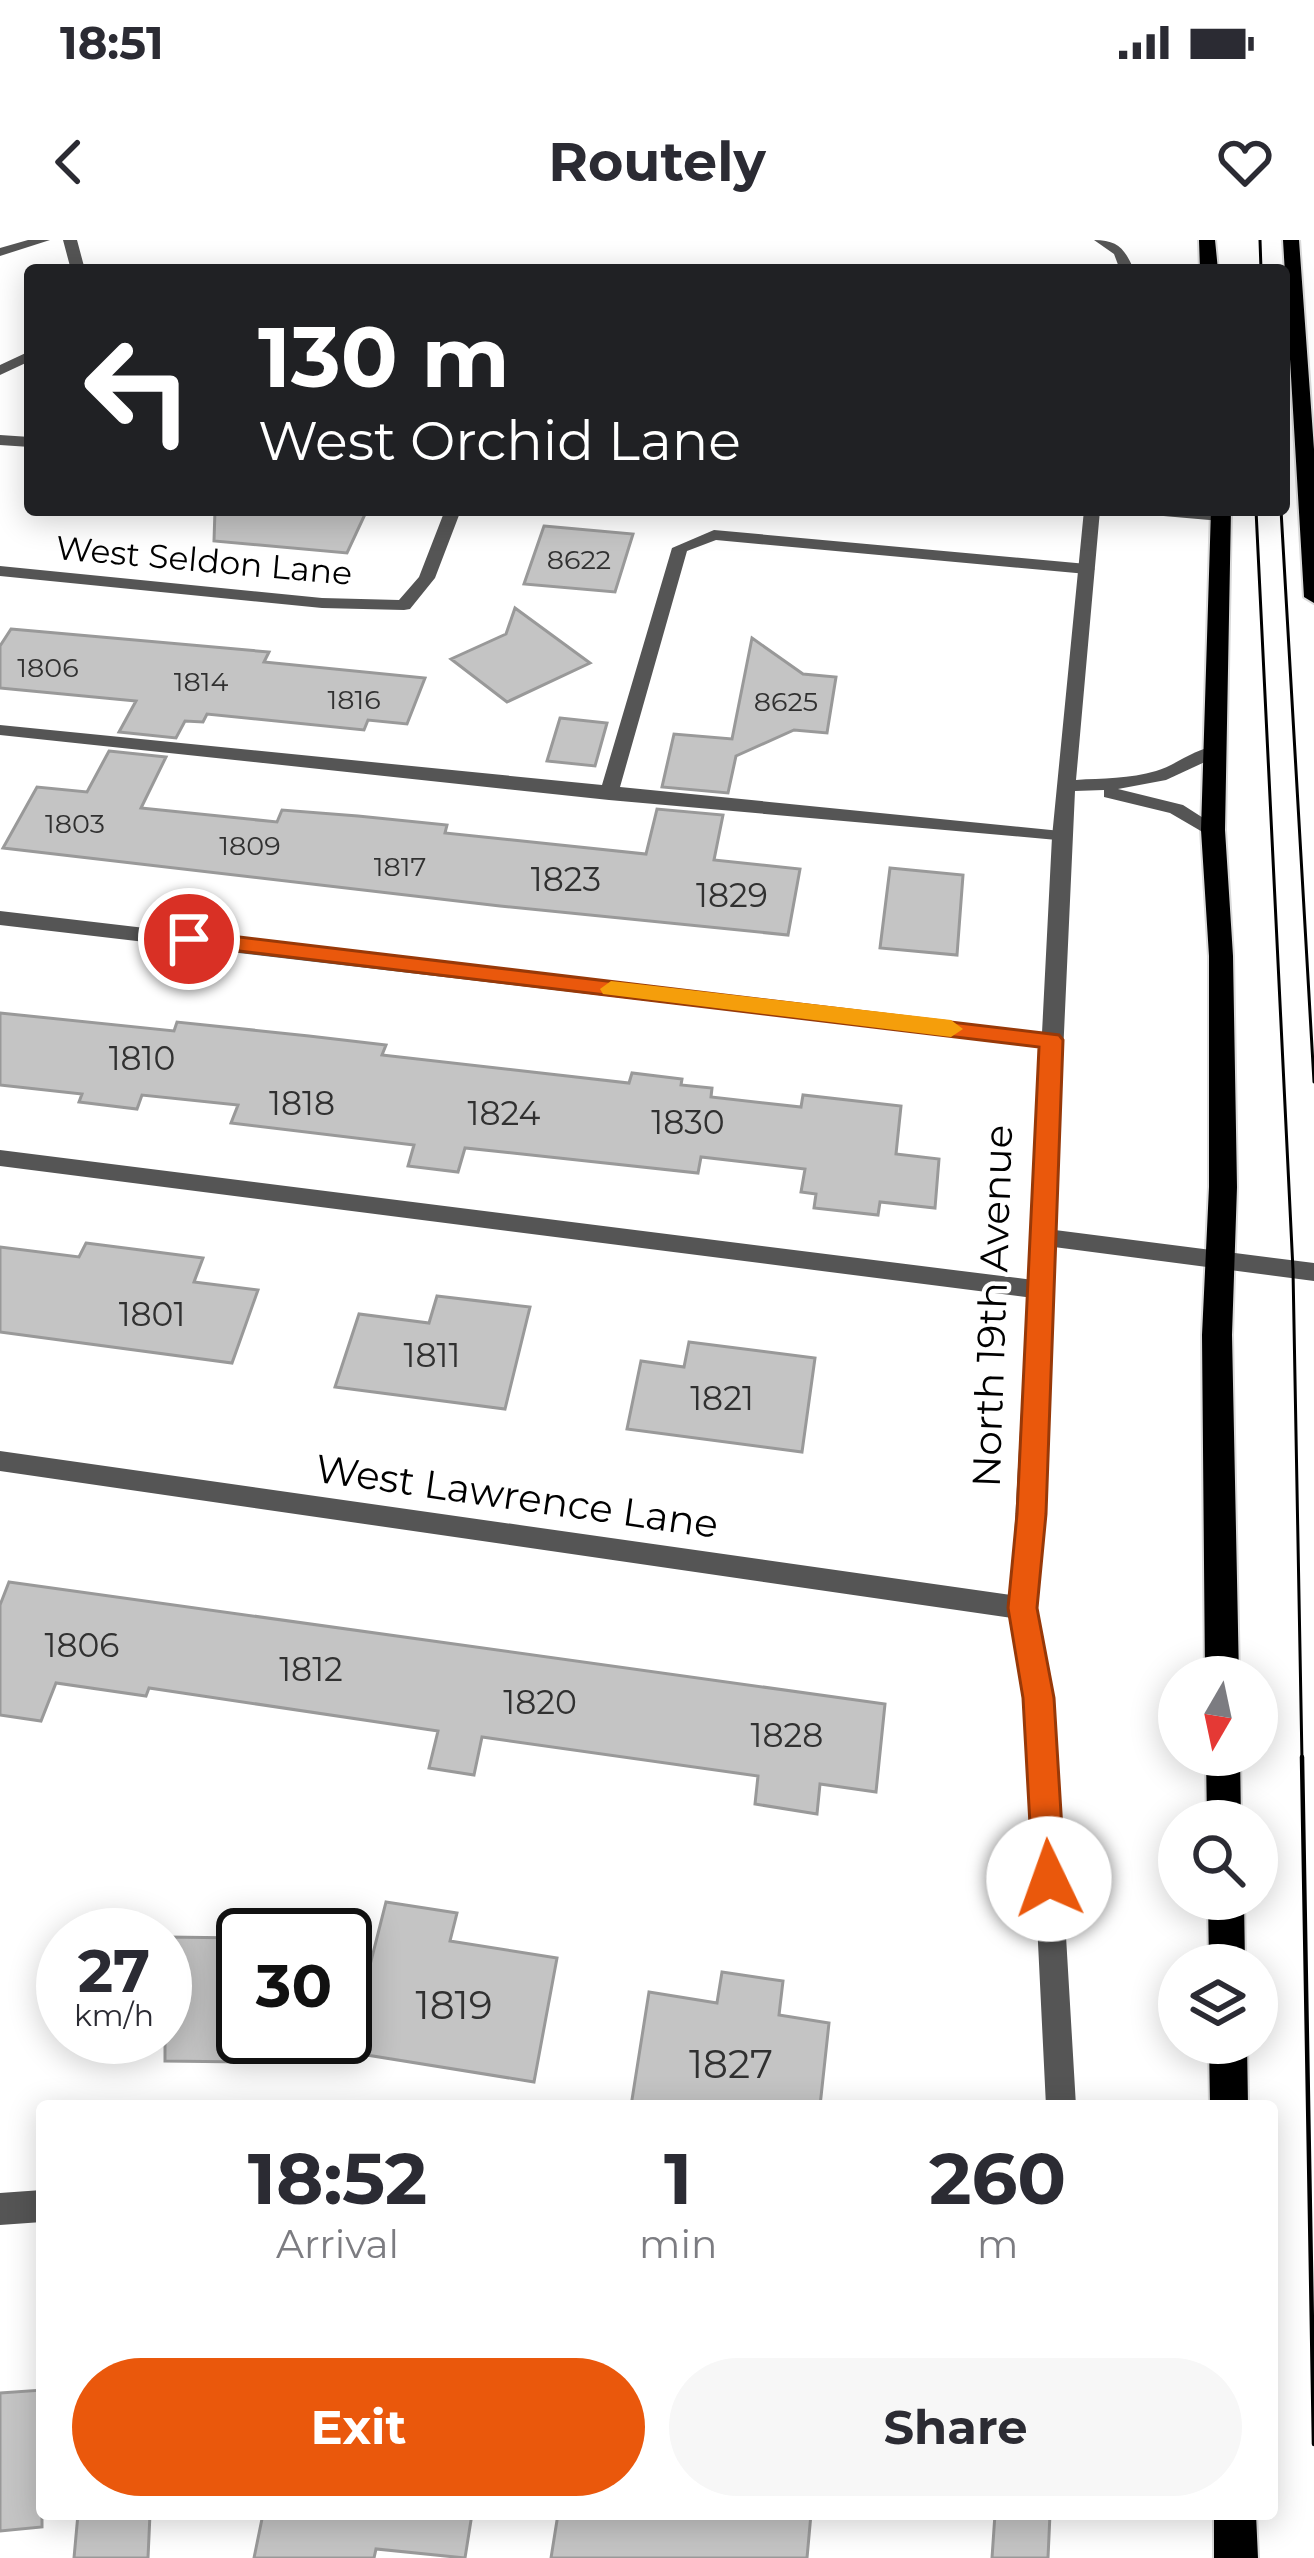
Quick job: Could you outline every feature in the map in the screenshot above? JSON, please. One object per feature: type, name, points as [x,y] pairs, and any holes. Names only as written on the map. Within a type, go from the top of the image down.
[{"type":"main road","points":[[1291,240],[1309,448],[1314,597]]},
{"type":"main road","points":[[1221,516],[1213,830],[1221,956],[1222,1656]]},
{"type":"main road","points":[[1228,2064],[1229,2100]]},
{"type":"main road","points":[[1235,2520],[1235,2558]]},
{"type":"street","points":[[0,252],[44,240]]},
{"type":"street","points":[[1102,240],[1120,252],[1125,264]]},
{"type":"street","name":"West Seldon Lane","points":[[0,571],[322,603],[404,605],[427,578],[452,516]]},
{"type":"street","name":"North 19th Avenue","points":[[1061,2100],[1039,1698],[1023,1608],[1061,837],[1091,516]]},
{"type":"street","points":[[608,794],[680,548],[714,535],[1087,569]]},
{"type":"street","points":[[0,730],[1061,837]]},
{"type":"street","points":[[1067,786],[1152,781],[1173,776],[1214,752]]},
{"type":"street","points":[[1067,786],[1176,808],[1213,830]]},
{"type":"street","points":[[0,918],[1051,1040]]},
{"type":"street","points":[[0,1158],[1041,1290]]},
{"type":"street","points":[[1043,1237],[1314,1273]]},
{"type":"street","name":"West Lawrence Lane","points":[[0,1461],[1023,1608]]},
{"type":"street","points":[[0,2209],[36,2206]]},
{"type":"building","points":[[215,516],[364,516],[347,553],[214,541]]},
{"type":"building","points":[[544,526],[633,534],[615,592],[524,584]]},
{"type":"building","points":[[515,608],[590,663],[507,702],[451,659],[506,634]]},
{"type":"building","points":[[11,629],[269,652],[264,662],[425,678],[407,724],[368,720],[364,730],[207,714],[203,722],[185,721],[176,738],[119,732],[136,701],[0,688],[0,646]]},
{"type":"building","points":[[752,638],[803,674],[836,677],[827,733],[794,730],[736,756],[728,793],[662,787],[674,734],[732,739]]},
{"type":"building","points":[[560,718],[607,723],[595,766],[547,761]]},
{"type":"building","points":[[109,751],[166,757],[141,808],[277,822],[282,810],[358,816],[447,825],[445,833],[646,854],[657,809],[723,815],[714,860],[800,869],[788,935],[3,848],[37,787],[87,792]]},
{"type":"building","points":[[890,868],[963,875],[957,955],[880,948]]},
{"type":"building","points":[[0,1013],[174,1031],[177,1022],[309,1036],[386,1045],[382,1055],[629,1083],[632,1073],[712,1088],[711,1097],[801,1107],[803,1095],[901,1106],[896,1154],[939,1159],[935,1208],[880,1202],[878,1215],[814,1208],[816,1194],[801,1192],[805,1169],[701,1157],[698,1173],[465,1148],[458,1172],[408,1166],[414,1145],[231,1123],[238,1105],[142,1095],[137,1109],[79,1102],[82,1094],[0,1085]]},
{"type":"building","points":[[86,1243],[203,1258],[194,1282],[258,1290],[232,1363],[0,1332],[0,1247],[79,1257]]},
{"type":"building","points":[[437,1296],[530,1307],[505,1409],[335,1387],[359,1314],[429,1323]]},
{"type":"building","points":[[689,1342],[815,1358],[802,1452],[627,1429],[641,1361],[684,1367]]},
{"type":"building","points":[[9,1582],[885,1704],[876,1792],[820,1784],[817,1814],[755,1804],[758,1776],[482,1737],[474,1775],[429,1768],[438,1731],[149,1688],[146,1696],[56,1683],[41,1721],[0,1715],[0,1605]]},
{"type":"building","points":[[386,1902],[457,1913],[450,1941],[557,1958],[534,2082],[372,2056],[372,1957]]},
{"type":"building","points":[[192,1937],[216,1938],[216,2062],[192,2061]]},
{"type":"building","points":[[722,1972],[783,1981],[779,2015],[829,2023],[821,2100],[632,2100],[649,1992],[717,2003]]},
{"type":"building","points":[[36,2390],[36,2520],[42,2520],[42,2527],[0,2531],[0,2393]]},
{"type":"building","points":[[77,2520],[150,2520],[148,2558],[74,2558]]},
{"type":"building","points":[[262,2520],[471,2520],[465,2558],[376,2549],[374,2558],[254,2558]]},
{"type":"building","points":[[557,2520],[810,2520],[807,2558],[551,2558]]},
{"type":"building","points":[[995,2520],[1050,2520],[1048,2558],[992,2558]]},
{"type":"tram line","points":[[1260,240],[1261,264]]},
{"type":"tram line","points":[[1256,516],[1293,1270],[1302,1760]]},
{"type":"tram line","points":[[1281,516],[1314,1082]]},
{"type":"tram line","points":[[1302,1757],[1314,2444]]},
{"type":"slow traffic","points":[[611,989],[951,1029]]},
{"type":"route","points":[[189,939],[1051,1040],[1023,1608],[1039,1698],[1049,1879]]}]
